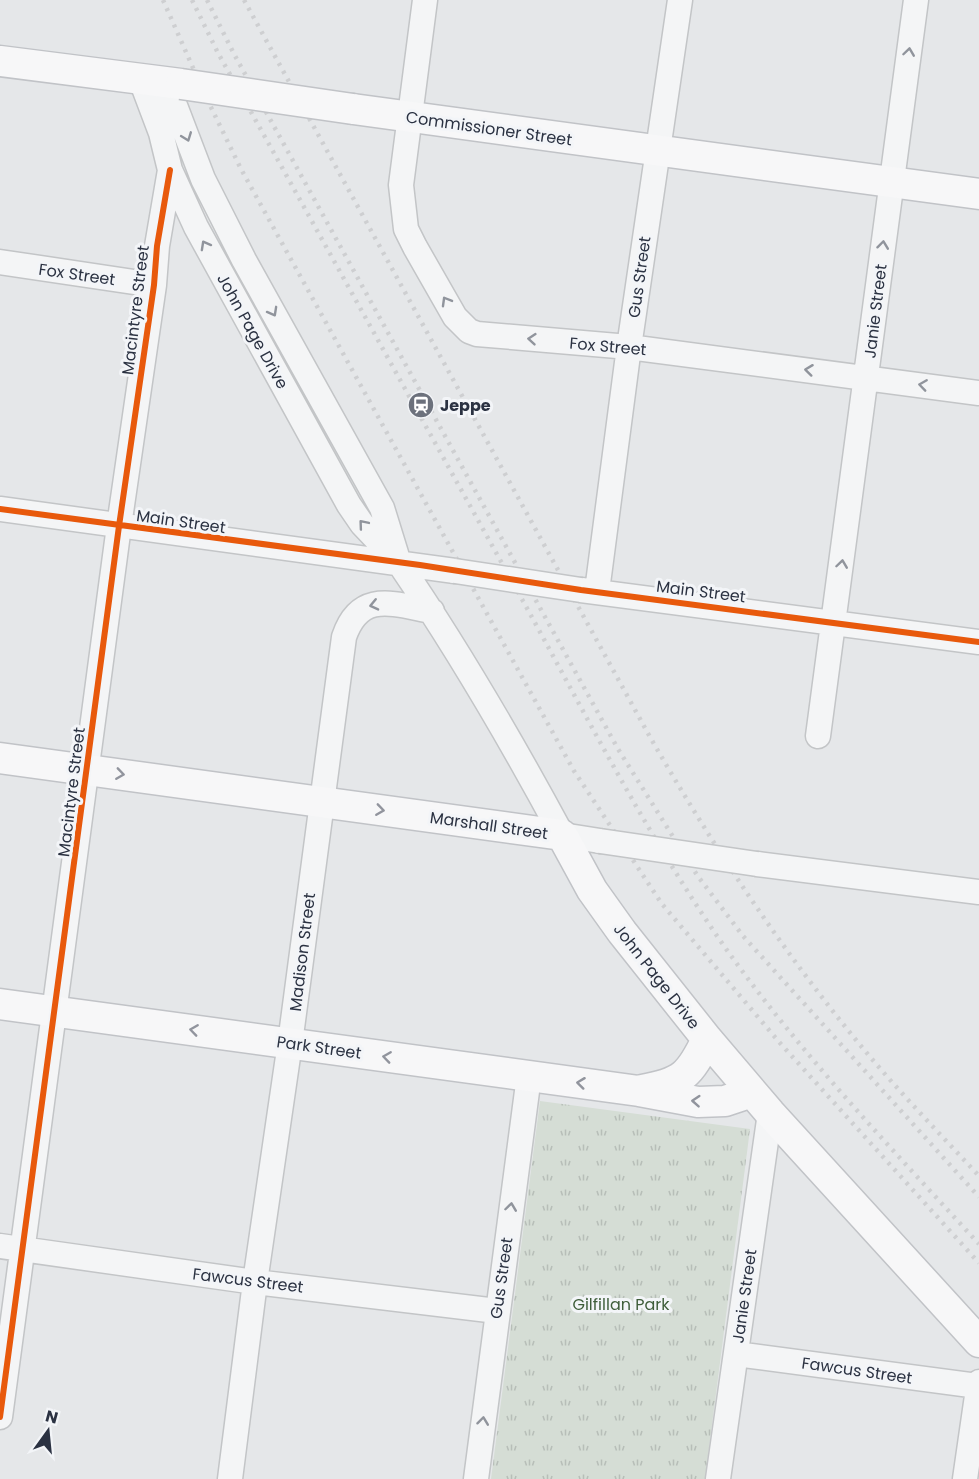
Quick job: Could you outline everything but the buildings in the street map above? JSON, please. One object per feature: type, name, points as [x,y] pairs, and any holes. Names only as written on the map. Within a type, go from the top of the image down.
[{"type":"main road","name":"Commissioner Street","points":[[0,61],[979,194]]},
{"type":"main road","name":"Marshall Street","points":[[0,758],[562,835]]},
{"type":"main road","name":"John Page Drive","points":[[562,835],[592,890],[622,932],[707,1039],[761,1102],[979,1342]]},
{"type":"main road","name":"Park Street","points":[[0,1004],[639,1091],[698,1102],[761,1102]]},
{"type":"main road","name":"Park Street","points":[[639,1091],[666,1086],[684,1076],[697,1059],[707,1039]]},
{"type":"street","points":[[408,117],[425,0]]},
{"type":"street","name":"Gus Street","points":[[589,591],[629,347],[680,0]]},
{"type":"street","name":"Janie Street","points":[[818,736],[916,0]]},
{"type":"street","name":"John Page Drive","points":[[163,82],[161,133],[170,170],[196,227],[349,505],[362,524],[410,564]]},
{"type":"street","name":"John Page Drive","points":[[163,82],[203,178],[244,260],[382,508],[432,611],[520,757],[562,835]]},
{"type":"street","name":"Fox Street","points":[[408,117],[401,185],[406,229],[450,308],[462,325],[477,334],[629,347],[979,393]]},
{"type":"street","name":"Macintyre Street","points":[[0,1417],[11,1248],[55,1011],[119,526],[154,285],[157,246],[170,170]]},
{"type":"street","name":"Fox Street","points":[[0,262],[154,285]]},
{"type":"street","name":"Main Street","points":[[0,509],[359,559],[410,564],[589,591],[979,642]]},
{"type":"street","name":"Madison Street","points":[[230,1479],[344,637],[348,625],[362,609],[379,603],[432,611]]},
{"type":"street","name":"Marshall Street","points":[[562,835],[757,864],[979,892]]},
{"type":"street","name":"Gus Street","points":[[476,1479],[529,1076]]},
{"type":"street","name":"Janie Street","points":[[718,1479],[736,1354],[761,1102]]},
{"type":"street","name":"Fawcus Street","points":[[11,1248],[255,1282],[497,1311]]},
{"type":"street","name":"Fawcus Street","points":[[736,1354],[978,1386]]},
{"type":"street","points":[[965,1479],[979,1382]]},
{"type":"green space","name":"Gilfillan Park","points":[[540,1101],[750,1129],[705,1479],[491,1479]]},
{"type":"railway","points":[[163,0],[241,169],[574,771],[662,904],[780,1043],[979,1263]]},
{"type":"railway","points":[[192,0],[218,53],[619,776],[696,905],[753,986],[815,1062],[979,1244]]},
{"type":"railway","points":[[207,0],[234,54],[618,749],[697,875],[743,936],[979,1197]]},
{"type":"railway","points":[[244,0],[650,737],[699,819],[778,939],[836,1015],[894,1084],[979,1176]]},
{"type":"cycle path","points":[[0,1417],[119,526],[154,285],[157,246],[170,170]]},
{"type":"cycle path","points":[[0,509],[420,565],[581,590],[979,642]]},
{"type":"place","name":"Jeppe","points":[[421,405]]}]
